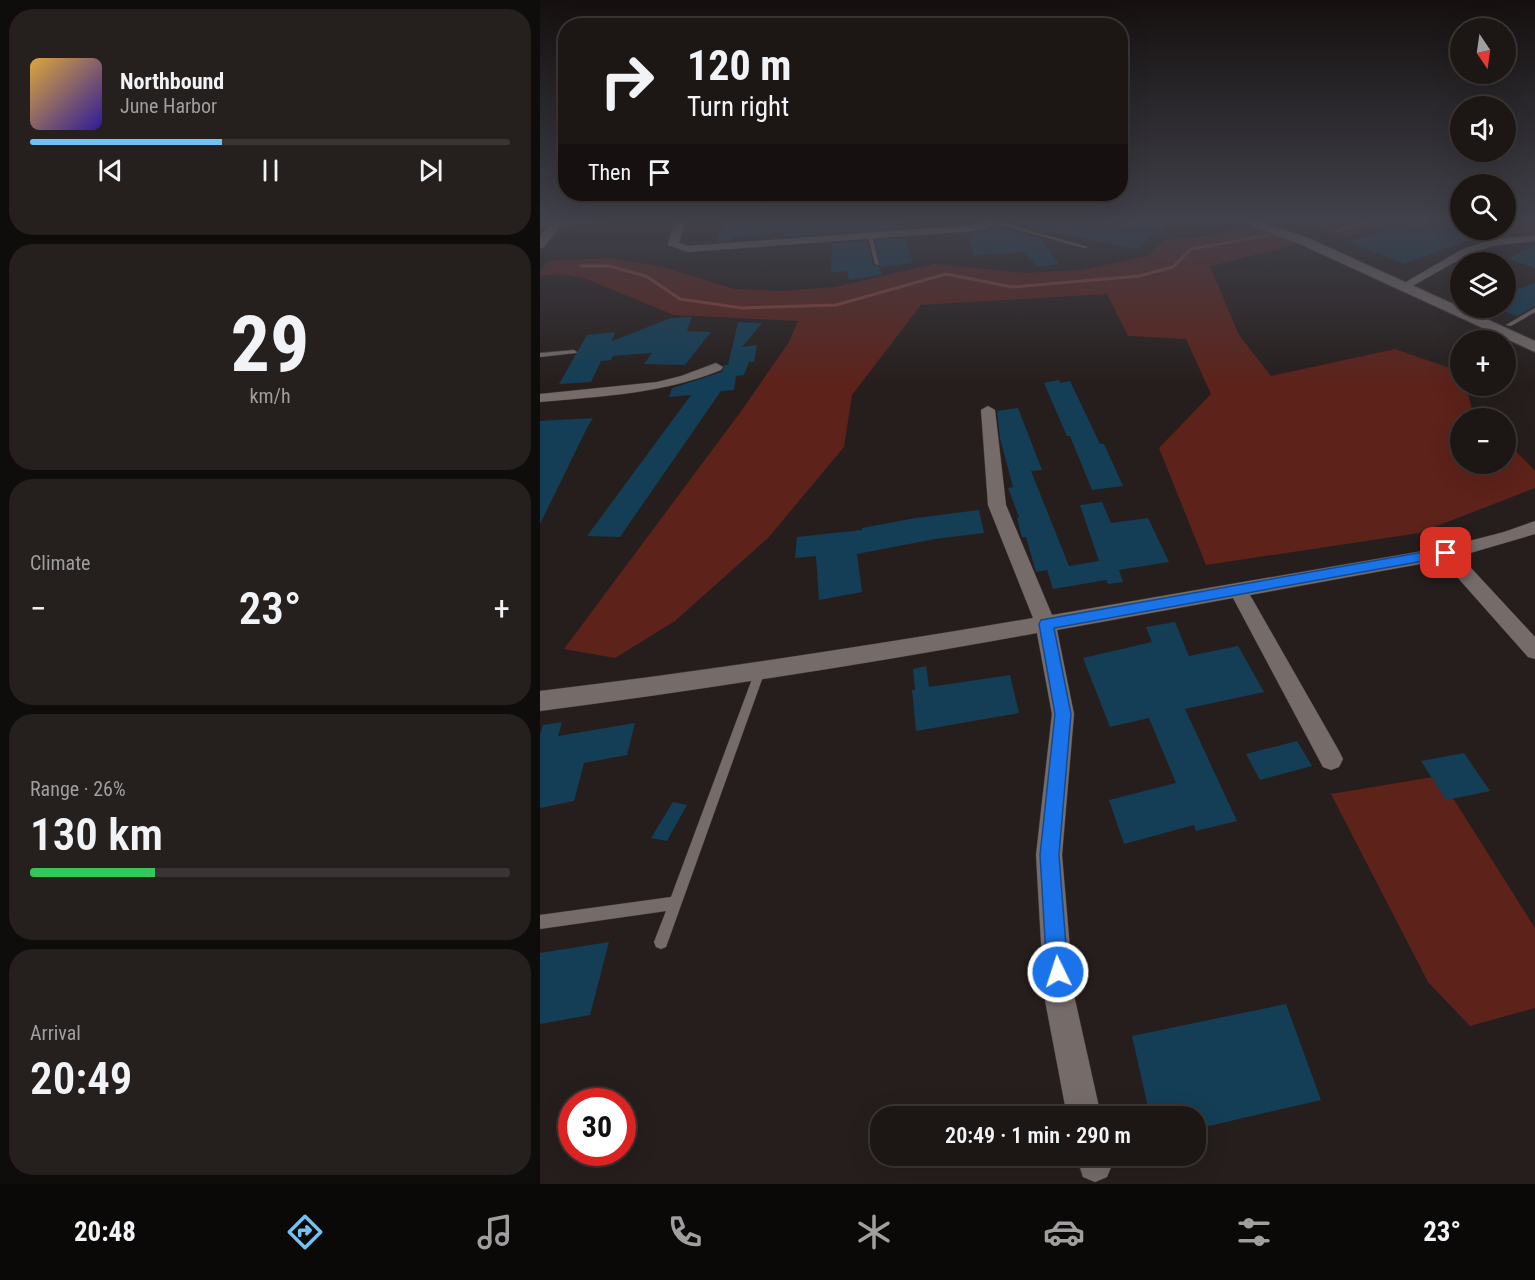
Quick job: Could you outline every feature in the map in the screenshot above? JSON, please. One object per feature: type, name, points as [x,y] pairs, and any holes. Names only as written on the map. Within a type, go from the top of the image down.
[{"type":"street","points":[[1385,274],[1450,299]]},
{"type":"street","points":[[1389,274],[1535,347]]},
{"type":"street","points":[[1409,284],[1426,274]]},
{"type":"street","points":[[1494,318],[1535,337]]},
{"type":"street","points":[[540,398],[657,386],[686,379],[716,367]]},
{"type":"street","points":[[988,410],[997,505],[1046,624],[1063,714],[1049,855],[1059,995],[1082,1106]]},
{"type":"street","points":[[540,700],[624,692],[1046,624],[1446,553],[1509,537],[1535,527]]},
{"type":"street","points":[[1446,553],[1535,651]]},
{"type":"street","points":[[1238,590],[1330,759]]},
{"type":"lane","points":[[1509,325],[1535,310]]},
{"type":"lane","points":[[540,355],[574,352]]},
{"type":"lane","points":[[661,942],[760,671]]},
{"type":"lane","points":[[540,922],[676,903]]},
{"type":"shaded area","points":[[562,274],[686,274],[734,289],[782,291],[835,287],[890,274],[1213,274],[1239,335],[1271,376],[1395,349],[1450,368],[1450,396],[1469,396],[1472,408],[1450,408],[1450,474],[1516,474],[1516,451],[1535,471],[1535,488],[1419,533],[1206,565],[1159,448],[1211,394],[1186,339],[1128,336],[1107,294],[921,305],[852,395],[844,447],[768,538],[675,621],[615,658],[564,649],[742,410],[789,342],[798,321],[674,315],[584,278]]},
{"type":"shaded area","points":[[1439,776],[1535,928],[1535,1008],[1470,1026],[1428,982],[1331,794]]},
{"type":"building","points":[[848,274],[882,275],[849,280]]},
{"type":"building","points":[[1535,283],[1535,306],[1517,316],[1516,316],[1516,290]]},
{"type":"building","points":[[692,317],[687,331],[711,332],[685,365],[644,364],[652,353],[613,356],[611,360],[601,361],[591,382],[559,384],[587,335],[615,332],[612,341],[671,318]]},
{"type":"building","points":[[738,322],[762,323],[742,347],[757,345],[754,362],[749,362],[744,375],[736,376],[734,390],[721,391],[620,537],[587,536],[691,395],[669,397],[672,388],[722,372],[724,365],[728,365]]},
{"type":"building","points":[[1059,380],[1060,383],[1070,381],[1100,444],[1104,444],[1123,486],[1092,490],[1070,436],[1067,436],[1044,383]]},
{"type":"building","points":[[1018,408],[1042,470],[1031,471],[1069,566],[1099,561],[1080,505],[1102,502],[1111,523],[1148,518],[1169,562],[1119,570],[1123,582],[1108,584],[1106,580],[1053,589],[1047,570],[1036,572],[1026,537],[1022,537],[1017,518],[1019,517],[1008,488],[1013,487],[1000,438],[997,411]]},
{"type":"building","points":[[593,418],[587,428],[540,524],[540,421]]},
{"type":"building","points":[[979,510],[984,533],[935,539],[857,554],[862,592],[819,600],[816,556],[795,558],[797,537],[862,530],[862,528],[916,518]]},
{"type":"building","points":[[1175,622],[1189,656],[1238,646],[1264,692],[1185,709],[1237,821],[1196,831],[1194,825],[1124,844],[1109,800],[1176,783],[1149,718],[1110,727],[1083,658],[1152,642],[1146,627]]},
{"type":"building","points":[[926,666],[929,687],[1010,675],[1019,713],[916,731],[912,690],[915,690],[913,669]]},
{"type":"building","points":[[562,722],[558,736],[635,723],[627,755],[584,763],[574,801],[540,808],[540,735],[543,725]]},
{"type":"building","points":[[1297,741],[1312,766],[1260,780],[1246,754]]},
{"type":"building","points":[[1464,753],[1490,791],[1446,800],[1421,761]]},
{"type":"building","points":[[673,802],[687,805],[667,841],[651,838]]},
{"type":"building","points":[[609,942],[590,1015],[540,1024],[540,953]]},
{"type":"building","points":[[1286,1004],[1321,1100],[1206,1127],[1206,1106],[1148,1106],[1132,1036]]},
{"type":"waterway","points":[[640,274],[646,276],[680,299],[742,308],[836,305],[945,274]]},
{"type":"waterway","points":[[947,274],[1012,287],[1146,274]]},
{"type":"route","points":[[1058,972],[1049,855],[1063,714],[1046,624],[1446,553]]}]
